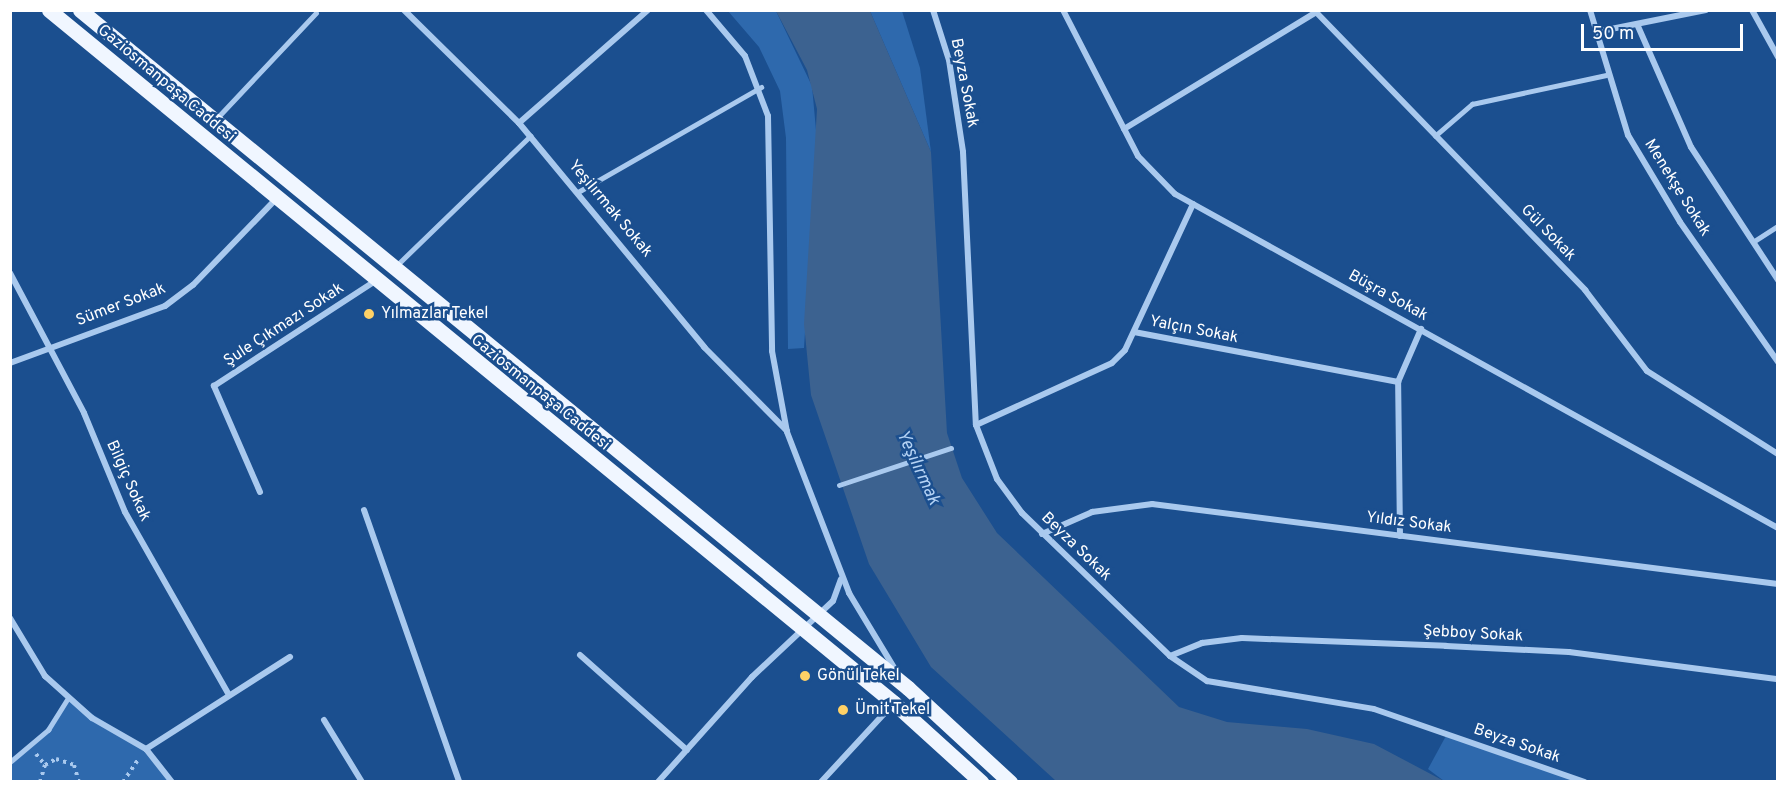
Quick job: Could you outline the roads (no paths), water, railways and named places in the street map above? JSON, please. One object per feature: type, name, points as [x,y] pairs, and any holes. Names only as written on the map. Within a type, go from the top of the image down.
[{"type":"main road","name":"Gaziosmanpaşa Caddesi","points":[[49,10],[375,281],[801,630],[894,703],[981,782]]},
{"type":"main road","name":"Gaziosmanpaşa Caddesi","points":[[80,10],[392,270],[816,617],[908,688],[1010,782]]},
{"type":"street","name":"Yeşilırmak Sokak","points":[[404,10],[519,123],[704,347],[788,432]]},
{"type":"street","points":[[519,123],[648,10]]},
{"type":"street","points":[[706,10],[745,56],[761,87],[769,139],[772,351],[788,432],[841,576],[908,688]]},
{"type":"street","name":"Beyza Sokak","points":[[933,10],[948,60],[963,152],[976,425],[997,479],[1042,534],[1170,656],[1207,681],[1374,709],[1585,782]]},
{"type":"street","name":"Büşra Sokak","points":[[1063,10],[1124,129],[1155,177],[1192,204],[1778,528]]},
{"type":"street","name":"Menekşe Sokak","points":[[1590,10],[1606,75],[1644,162],[1778,362]]},
{"type":"street","points":[[1596,32],[1680,13],[1706,10]]},
{"type":"street","points":[[1752,10],[1778,57]]},
{"type":"street","points":[[1124,129],[1315,11]]},
{"type":"street","name":"Gül Sokak","points":[[1315,11],[1585,290],[1647,371],[1778,454]]},
{"type":"street","points":[[1637,24],[1686,139],[1778,280]]},
{"type":"street","name":"Sümer Sokak","points":[[10,363],[50,346],[165,306],[194,285],[276,199]]},
{"type":"street","points":[[1134,332],[1192,204]]},
{"type":"street","name":"Bilgiç Sokak","points":[[10,273],[50,346],[125,512],[229,695]]},
{"type":"street","name":"Şule Çıkmazı Sokak","points":[[260,492],[214,386],[375,281]]},
{"type":"street","points":[[1400,536],[1398,382],[1421,329]]},
{"type":"street","name":"Yalçın Sokak","points":[[976,425],[1097,374],[1125,350],[1134,332],[1398,382]]},
{"type":"street","points":[[839,485],[951,448]]},
{"type":"street","name":"Yıldız Sokak","points":[[1042,534],[1092,512],[1152,504],[1778,584]]},
{"type":"street","points":[[364,510],[459,782]]},
{"type":"street","points":[[658,782],[801,630],[833,602],[841,576]]},
{"type":"street","points":[[10,618],[45,676],[68,698],[146,749],[172,782]]},
{"type":"street","name":"Şebboy Sokak","points":[[1170,656],[1202,643],[1242,638],[1435,645],[1569,652],[1778,679]]},
{"type":"street","points":[[580,656],[687,750]]},
{"type":"street","points":[[146,749],[290,657]]},
{"type":"street","points":[[821,782],[894,703]]},
{"type":"street","points":[[324,720],[362,782]]},
{"type":"lane","points":[[214,122],[315,13]]},
{"type":"lane","points":[[1435,136],[1472,105],[1606,75]]},
{"type":"lane","points":[[578,192],[761,87]]},
{"type":"lane","points":[[392,270],[530,136]]},
{"type":"lane","points":[[1753,242],[1778,226]]},
{"type":"lane","points":[[10,762],[48,730],[68,698]]},
{"type":"water","name":"Yeşilırmak","points":[[776,11],[870,11],[931,152],[947,433],[962,478],[997,533],[1179,707],[1227,722],[1307,729],[1374,744],[1444,781],[1056,781],[931,667],[869,564],[811,395],[804,324],[817,109],[807,70]]},
{"type":"place","name":"Yılmazlar Tekel","points":[[369,314]]},
{"type":"place","name":"Gönül Tekel","points":[[805,676]]},
{"type":"place","name":"Ümit Tekel","points":[[843,710]]}]
